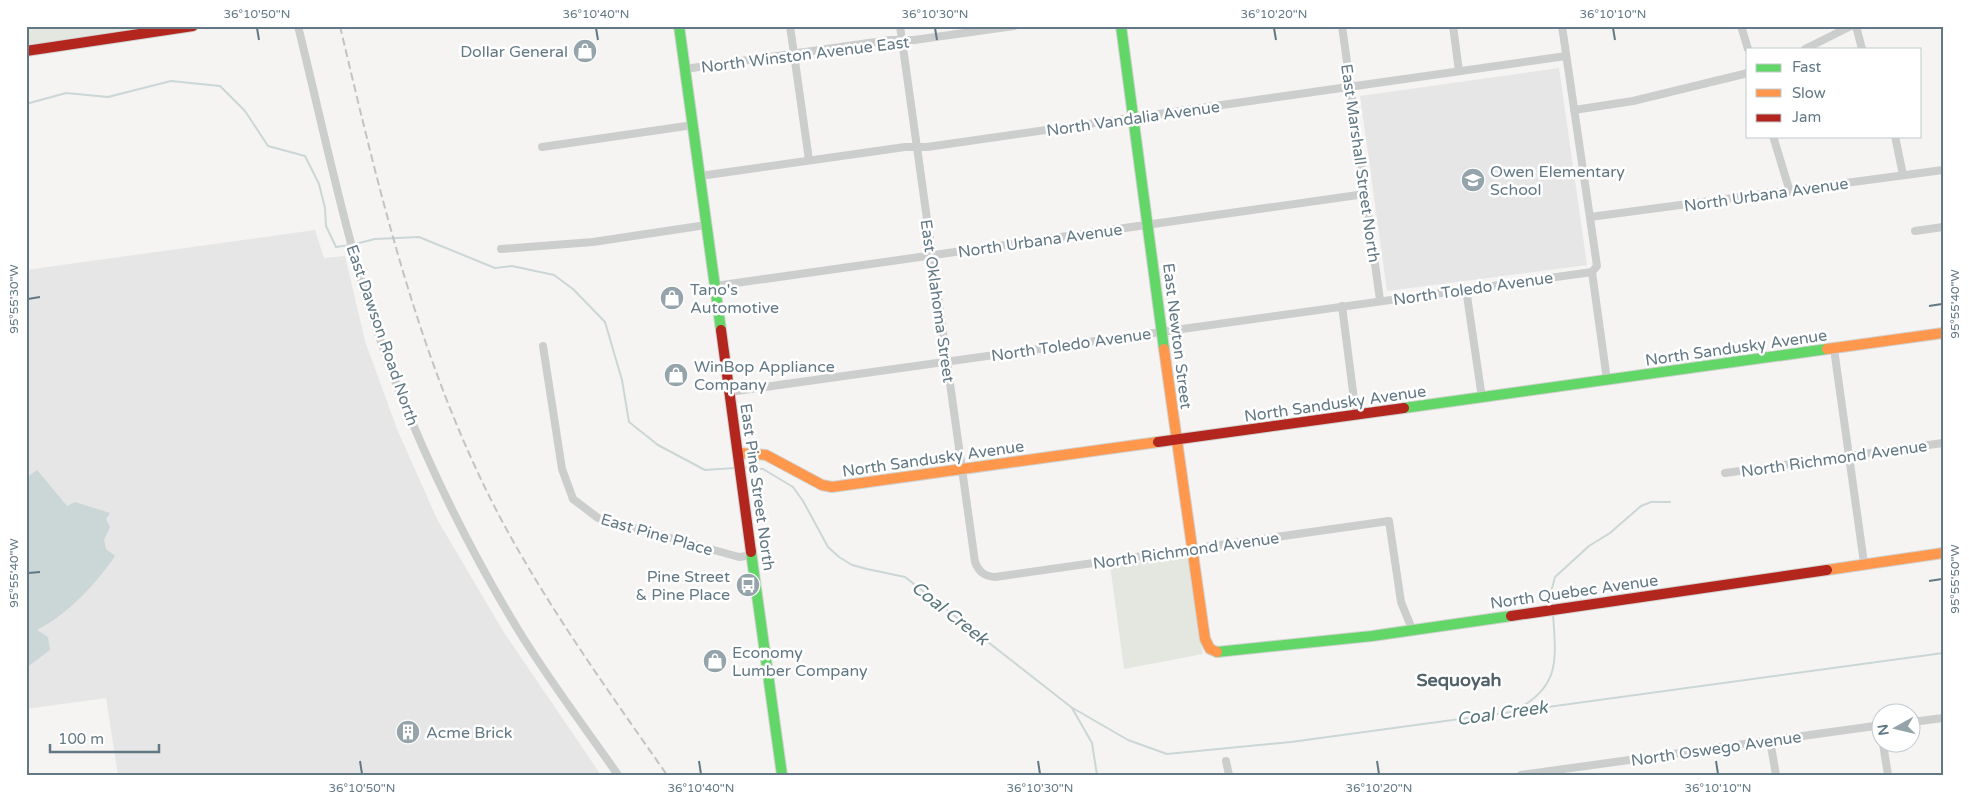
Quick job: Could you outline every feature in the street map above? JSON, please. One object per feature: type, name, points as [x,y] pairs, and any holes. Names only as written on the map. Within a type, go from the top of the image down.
[{"type":"street","points":[[26,50],[192,26]]},
{"type":"street","name":"East Dawson Road North","points":[[298,26],[354,254],[398,387],[458,522],[518,630],[618,775]]},
{"type":"street","name":"East Pine Street North","points":[[679,26],[782,775]]},
{"type":"street","points":[[790,26],[809,160]]},
{"type":"street","name":"East Oklahoma Street","points":[[900,26],[975,562],[983,574]]},
{"type":"street","name":"North Winston Avenue East","points":[[685,69],[794,53],[914,40],[1014,26]]},
{"type":"street","name":"East Newton Street","points":[[1121,26],[1192,549],[1205,639],[1210,649]]},
{"type":"street","name":"East Marshall Street North","points":[[1342,26],[1380,300]]},
{"type":"street","points":[[1452,26],[1459,71]]},
{"type":"street","points":[[1562,26],[1597,266],[1592,272],[1608,380]]},
{"type":"street","points":[[1741,26],[1748,48]]},
{"type":"street","points":[[1807,48],[1850,26]]},
{"type":"street","points":[[1856,26],[1862,48]]},
{"type":"street","name":"North Vandalia Avenue","points":[[700,176],[1134,118],[1566,56]]},
{"type":"street","points":[[1574,110],[1633,100],[1746,73]]},
{"type":"street","points":[[542,147],[693,125]]},
{"type":"street","points":[[1774,138],[1790,192]]},
{"type":"street","points":[[1895,138],[1903,175]]},
{"type":"street","name":"North Urbana Avenue","points":[[1590,217],[1790,192],[1943,170]]},
{"type":"street","name":"North Urbana Avenue","points":[[714,286],[1365,194]]},
{"type":"street","points":[[501,249],[593,242],[706,225]]},
{"type":"street","points":[[1915,231],[1943,227]]},
{"type":"street","name":"North Toledo Avenue","points":[[729,392],[1592,272]]},
{"type":"street","points":[[1466,289],[1482,398]]},
{"type":"street","points":[[1342,306],[1356,415]]},
{"type":"street","name":"North Sandusky Avenue","points":[[738,456],[758,452],[822,485],[832,487],[1943,333]]},
{"type":"street","name":"East Pine Place","points":[[543,346],[562,468],[572,499],[598,518],[739,557],[753,555]]},
{"type":"street","points":[[1834,349],[1864,563]]},
{"type":"street","name":"North Richmond Avenue","points":[[1725,473],[1943,443]]},
{"type":"street","name":"North Richmond Avenue","points":[[983,574],[994,577],[1389,521],[1401,602],[1412,629]]},
{"type":"street","name":"North Quebec Avenue","points":[[1210,649],[1220,652],[1372,636],[1943,553]]},
{"type":"street","points":[[1922,721],[1943,718]]},
{"type":"street","name":"North Oswego Avenue","points":[[1521,775],[1556,772],[1770,740],[1872,728]]},
{"type":"street","points":[[1770,740],[1776,775]]},
{"type":"street","points":[[1885,754],[1888,775]]},
{"type":"street","points":[[1226,761],[1229,775]]},
{"type":"shaded area","points":[[26,26],[151,26],[26,45]]},
{"type":"shaded area","name":"Owen Elementary School","points":[[1559,68],[1587,265],[1387,291],[1360,96]]},
{"type":"shaded area","name":"Acme Brick","points":[[315,230],[324,258],[345,256],[365,341],[397,429],[437,519],[503,631],[601,775],[118,775],[106,698],[26,709],[26,270]]},
{"type":"shaded area","points":[[37,470],[67,506],[75,502],[110,513],[106,519],[110,527],[104,540],[106,549],[115,556],[99,578],[80,598],[59,616],[37,630],[48,637],[50,650],[26,668],[26,478]]},
{"type":"shaded area","points":[[1188,555],[1203,654],[1124,669],[1110,565]]},
{"type":"waterway","name":"Coal Creek","points":[[26,104],[66,93],[108,97],[171,81],[220,86],[245,111],[268,146],[305,156],[319,184],[325,208],[326,226],[336,247],[350,245]]},
{"type":"waterway","name":"Coal Creek","points":[[355,244],[375,239],[419,237],[495,268],[512,266],[554,275],[573,289],[605,322],[622,380],[629,422],[658,445],[705,470],[735,468]]},
{"type":"waterway","name":"Coal Creek","points":[[743,468],[763,469],[793,487],[803,501],[828,547],[839,557],[852,565],[905,577],[1071,707],[1128,740],[1167,754],[1291,742],[1943,653]]},
{"type":"waterway","points":[[1552,607],[1550,596],[1555,577],[1589,546],[1610,533],[1641,506],[1651,502],[1670,502]]},
{"type":"waterway","points":[[1516,710],[1531,701],[1548,681],[1552,670],[1555,645],[1553,614]]},
{"type":"waterway","name":"Coal Creek","points":[[1072,708],[1092,743],[1097,775]]},
{"type":"railway","points":[[340,26],[387,216],[405,279],[425,341],[473,462],[502,521],[540,587],[667,775]]},
{"type":"traffic: fast","points":[[679,26],[721,330]]},
{"type":"traffic: fast","points":[[1121,26],[1164,349]]},
{"type":"traffic: fast","points":[[1404,408],[1827,349]]},
{"type":"traffic: fast","points":[[751,552],[782,775]]},
{"type":"traffic: fast","points":[[1217,652],[1372,636],[1511,616]]},
{"type":"traffic: slow","points":[[1827,349],[1943,333]]},
{"type":"traffic: slow","points":[[1164,349],[1205,639],[1210,649],[1217,652]]},
{"type":"traffic: slow","points":[[738,453],[766,455],[822,485],[832,487],[1158,442]]},
{"type":"traffic: slow","points":[[1827,570],[1943,553]]},
{"type":"traffic: jam","points":[[26,51],[193,26]]},
{"type":"traffic: jam","points":[[721,330],[751,552]]},
{"type":"traffic: jam","points":[[1158,442],[1404,408]]},
{"type":"traffic: jam","points":[[1511,616],[1827,570]]},
{"type":"place","name":"Dollar General","points":[[585,51]]},
{"type":"place","name":"Owen Elementary School","points":[[1473,180]]},
{"type":"place","name":"Tano's Automotive","points":[[672,298]]},
{"type":"place","name":"WinBop Appliance Company","points":[[676,375]]},
{"type":"place","name":"Pine Street & Pine Place","points":[[748,585]]},
{"type":"place","name":"Economy Lumber Company","points":[[715,661]]},
{"type":"place","name":"Acme Brick","points":[[408,732]]},
{"type":"district","name":"Sequoyah","points":[[1459,680]]}]
